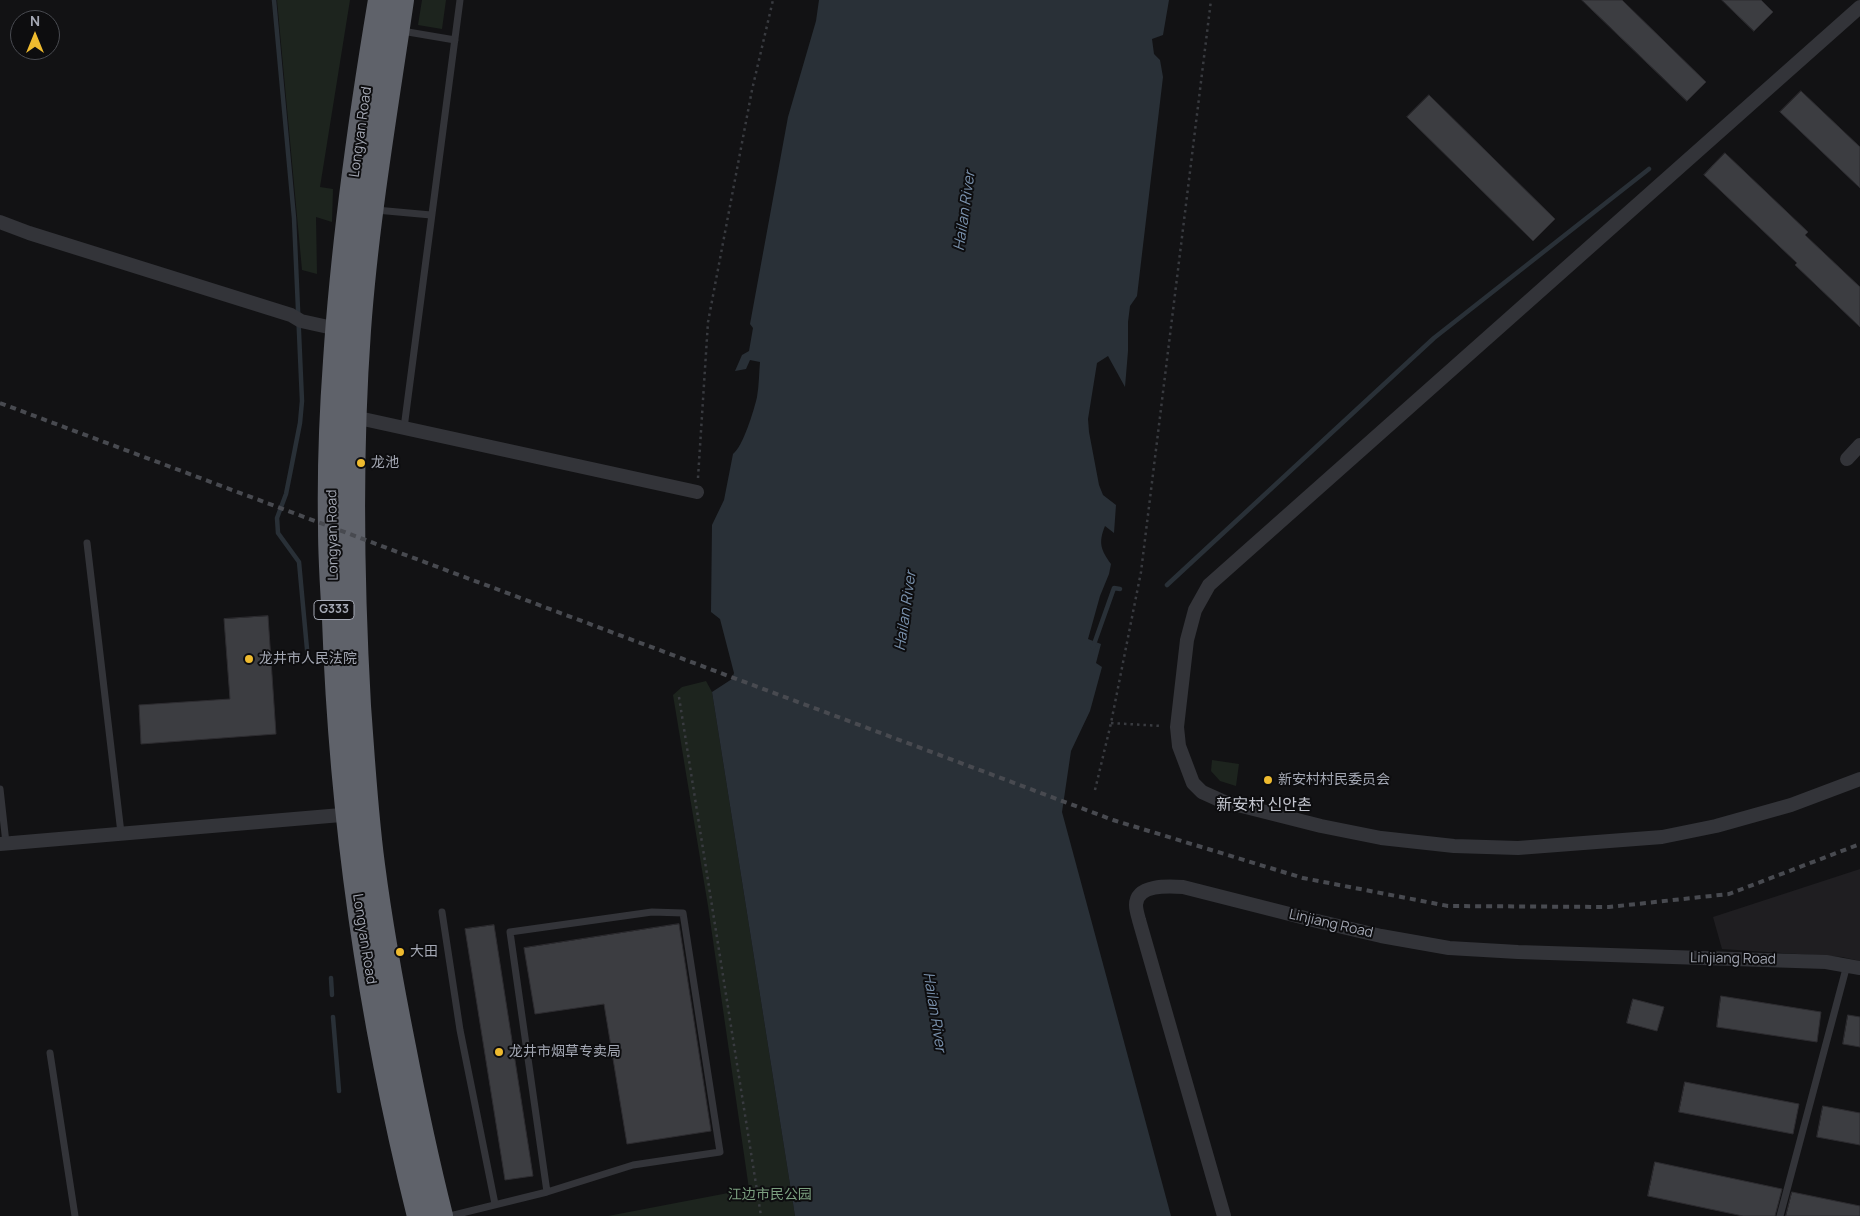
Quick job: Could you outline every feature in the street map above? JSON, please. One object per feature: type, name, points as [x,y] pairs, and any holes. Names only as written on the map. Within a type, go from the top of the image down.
[{"type":"highway","name":"Longyan Road","points":[[381,0],[353,182],[348,330],[331,526],[336,664],[357,813],[371,863],[386,963],[421,1137],[440,1216]]},
{"type":"highway","name":"Longyan Road","points":[[401,0],[371,209],[348,330],[354,417],[352,534],[357,892],[385,1066],[420,1216]]},
{"type":"street","points":[[1860,8],[1209,585],[1195,610],[1187,640],[1177,727],[1179,746],[1193,783],[1202,792],[1222,800],[1347,832],[1380,838],[1454,846],[1518,848],[1662,837],[1716,826],[1791,805],[1860,779]]},
{"type":"street","points":[[0,222],[29,233],[296,318],[348,330]]},
{"type":"street","points":[[354,417],[697,492]]},
{"type":"street","points":[[1847,459],[1860,445]]},
{"type":"street","points":[[3,843],[357,813]]},
{"type":"street","name":"Linjiang Road","points":[[1224,1216],[1139,920],[1136,905],[1137,898],[1144,892],[1162,886],[1183,887],[1317,922],[1380,936],[1449,948],[1602,955],[1783,960],[1854,966]]},
{"type":"lane","points":[[404,428],[460,0]]},
{"type":"lane","points":[[397,30],[455,40]]},
{"type":"lane","points":[[371,209],[431,215]]},
{"type":"lane","points":[[87,542],[121,833]]},
{"type":"lane","points":[[0,789],[3,843]]},
{"type":"lane","points":[[442,912],[460,1030],[495,1204]]},
{"type":"lane","points":[[450,1216],[547,1192],[633,1165],[720,1152],[683,913],[652,912],[510,932],[547,1192]]},
{"type":"lane","points":[[1780,1216],[1854,966]]},
{"type":"lane","points":[[50,1054],[75,1216]]},
{"type":"path","points":[[697,492],[708,322],[752,90],[773,0]]},
{"type":"path","points":[[1095,790],[1111,723],[1141,572],[1211,0]]},
{"type":"path","points":[[679,697],[760,1216]]},
{"type":"path","points":[[1111,723],[1177,727]]},
{"type":"shaded area","points":[[1860,869],[1860,961],[1842,957],[1722,949],[1713,917]]},
{"type":"green space","points":[[277,0],[350,0],[320,187],[333,189],[332,222],[316,217],[317,274],[302,270]]},
{"type":"green space","points":[[422,0],[446,0],[442,29],[418,25]]},
{"type":"green space","name":"江边市民公园","points":[[706,681],[712,692],[795,1216],[608,1216],[749,1189],[708,906],[673,695],[682,687]]},
{"type":"green space","points":[[1212,760],[1239,764],[1236,786],[1220,781],[1211,771]]},
{"type":"water","name":"Hailan River","points":[[819,0],[1169,0],[1163,35],[1152,39],[1154,54],[1160,60],[1163,77],[1137,296],[1130,306],[1128,322],[1125,387],[1108,356],[1097,363],[1088,419],[1099,485],[1103,495],[1116,505],[1114,533],[1105,526],[1101,542],[1105,555],[1111,564],[1109,574],[1100,596],[1088,639],[1101,644],[1096,663],[1102,667],[1090,711],[1071,751],[1062,812],[1171,1216],[795,1216],[712,692],[732,679],[734,673],[720,619],[711,612],[712,525],[724,500],[733,454],[741,444],[757,397],[760,362],[750,360],[746,369],[735,371],[742,355],[749,351],[753,328],[750,324],[788,117],[816,21]]},
{"type":"building","points":[[1582,0],[1622,0],[1706,82],[1687,101]]},
{"type":"building","points":[[1722,0],[1761,0],[1773,12],[1754,31]]},
{"type":"building","points":[[1801,91],[1860,147],[1860,188],[1780,112]]},
{"type":"building","points":[[1429,95],[1555,219],[1533,241],[1407,117]]},
{"type":"building","points":[[1725,153],[1808,232],[1805,235],[1860,287],[1860,327],[1795,265],[1797,263],[1704,175]]},
{"type":"building","name":"龙井市人民法院","points":[[268,616],[276,734],[141,744],[139,705],[230,699],[224,619]]},
{"type":"building","points":[[679,924],[711,1131],[627,1144],[604,1004],[535,1014],[524,948]]},
{"type":"building","name":"龙井市烟草专卖局","points":[[494,925],[533,1176],[505,1180],[465,929]]},
{"type":"building","points":[[1721,996],[1821,1012],[1817,1042],[1717,1027]]},
{"type":"building","points":[[1633,999],[1664,1007],[1657,1031],[1627,1023]]},
{"type":"building","points":[[1848,1015],[1860,1017],[1860,1047],[1843,1044]]},
{"type":"building","points":[[1685,1082],[1799,1104],[1793,1134],[1679,1112]]},
{"type":"building","points":[[1823,1106],[1860,1113],[1860,1145],[1817,1137]]},
{"type":"building","points":[[1655,1162],[1782,1189],[1775,1216],[1743,1216],[1648,1196]]},
{"type":"building","points":[[1792,1192],[1860,1206],[1860,1216],[1786,1216]]},
{"type":"waterway","points":[[274,0],[294,218],[302,401],[300,423],[286,494],[277,518],[278,533],[299,562],[308,660]]},
{"type":"waterway","points":[[1167,585],[1434,338],[1649,169]]},
{"type":"waterway","points":[[1093,647],[1114,588],[1120,589]]},
{"type":"waterway","points":[[331,978],[332,995]]},
{"type":"waterway","points":[[333,1017],[339,1091]]},
{"type":"railway","points":[[0,403],[1113,820],[1303,878],[1448,906],[1609,907],[1729,894],[1860,844]]},
{"type":"place","name":"龙池","points":[[361,463]]},
{"type":"place","name":"龙井市人民法院","points":[[249,659]]},
{"type":"place","name":"新安村村民委员会","points":[[1268,780]]},
{"type":"place","name":"大田","points":[[400,952]]},
{"type":"place","name":"龙井市烟草专卖局","points":[[499,1052]]},
{"type":"district","name":"新安村 신안촌","points":[[1264,806]]}]
